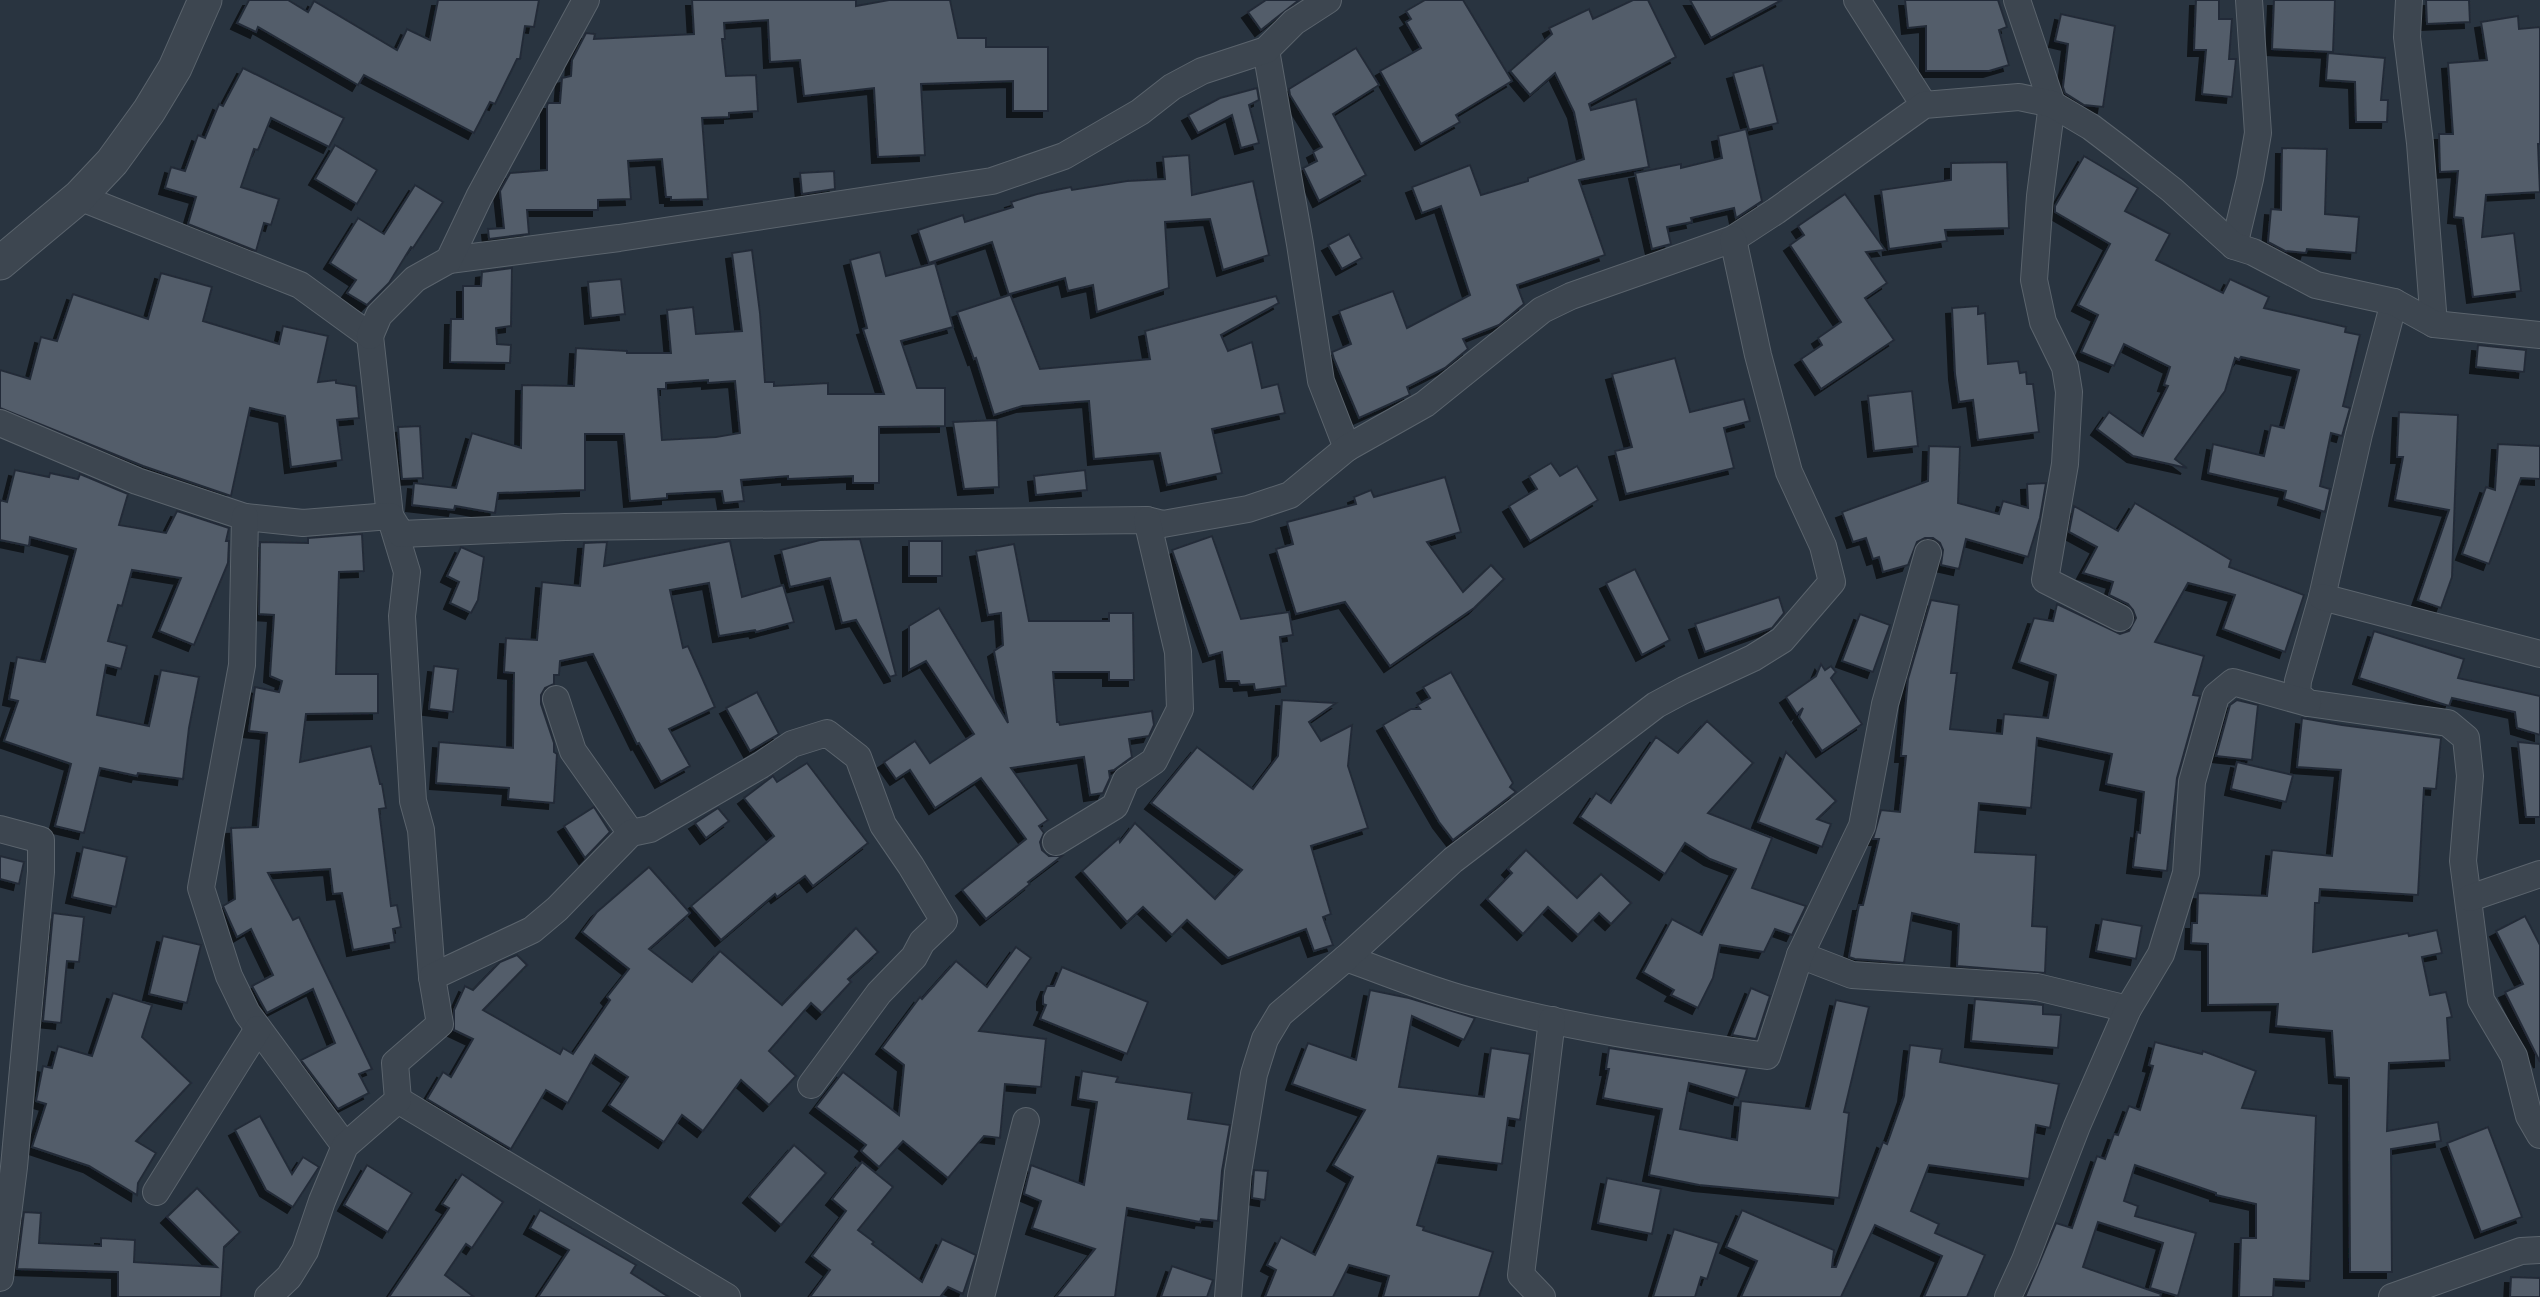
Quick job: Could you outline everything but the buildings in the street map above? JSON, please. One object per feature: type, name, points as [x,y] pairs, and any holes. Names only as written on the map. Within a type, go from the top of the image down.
[{"type":"street","points":[[0,263],[79,197],[113,162],[175,68],[205,0]]},
{"type":"street","points":[[449,260],[479,197],[586,0]]},
{"type":"street","points":[[398,1100],[395,1063],[440,1024],[432,977],[421,830],[413,788],[402,616],[407,572],[390,516],[370,336],[379,315],[415,279],[449,260],[619,239],[992,181],[1064,156],[1140,112],[1172,87],[1192,76],[1266,50],[1294,22],[1328,0]]},
{"type":"street","points":[[1857,0],[1924,105]]},
{"type":"street","points":[[2017,0],[2052,104],[2040,196],[2034,280],[2043,322],[2065,367],[2069,392],[2065,464],[2045,580],[2120,618]]},
{"type":"street","points":[[2234,246],[2258,134],[2249,0]]},
{"type":"street","points":[[2409,0],[2407,37],[2420,143],[2434,324]]},
{"type":"street","points":[[1266,50],[1321,381],[1347,449]]},
{"type":"street","points":[[390,516],[401,534],[565,527],[1147,520],[1163,524],[1248,509],[1290,495],[1347,449],[1425,404],[1542,310],[1571,296],[1733,239],[1924,105],[2019,97],[2052,104],[2091,127],[2172,190],[2234,246],[2253,252],[2316,285],[2394,302],[2434,324],[2540,335]]},
{"type":"street","points":[[79,197],[300,285],[370,336]]},
{"type":"street","points":[[1228,1297],[1238,1172],[1254,1073],[1265,1039],[1280,1014],[1453,860],[1656,705],[1753,658],[1782,640],[1832,582],[1823,546],[1788,472],[1758,355],[1733,239]]},
{"type":"street","points":[[2308,703],[2297,694],[2298,681],[2322,597],[2359,434],[2394,302]]},
{"type":"street","points":[[0,423],[137,481],[246,517],[303,523],[390,516]]},
{"type":"street","points":[[246,517],[242,665],[201,888],[229,976],[258,1029],[345,1146]]},
{"type":"street","points":[[1056,842],[1115,806],[1126,780],[1154,761],[1180,709],[1178,652],[1147,520]]},
{"type":"street","points":[[1346,958],[1465,1000],[1552,1020],[1707,1049],[1768,1056],[1800,955],[1863,826],[1885,704],[1928,553]]},
{"type":"street","points":[[2322,597],[2540,653]]},
{"type":"street","points":[[2008,1297],[2128,1009],[2161,954],[2186,873],[2192,782],[2216,696],[2233,682],[2308,703],[2448,723],[2466,738],[2470,776],[2463,861],[2470,898],[2481,1000],[2514,1056],[2529,1116],[2540,1135]]},
{"type":"street","points":[[556,699],[573,751],[631,833]]},
{"type":"street","points":[[432,977],[531,930],[557,909],[631,833],[650,830],[792,744],[827,733],[859,757],[883,825],[944,921],[922,942],[914,957],[879,993],[811,1085]]},
{"type":"street","points":[[0,829],[41,840],[41,872],[14,1167],[0,1278]]},
{"type":"street","points":[[2470,898],[2540,874]]},
{"type":"street","points":[[1800,955],[1852,975],[2037,987],[2128,1009]]},
{"type":"street","points":[[1542,1297],[1521,1275],[1552,1020]]},
{"type":"street","points":[[156,1192],[258,1029]]},
{"type":"street","points":[[268,1297],[289,1277],[305,1251],[345,1146],[398,1100]]},
{"type":"street","points":[[398,1100],[727,1297]]},
{"type":"street","points":[[981,1297],[1026,1121]]},
{"type":"street","points":[[2392,1297],[2521,1251],[2540,1250]]}]
